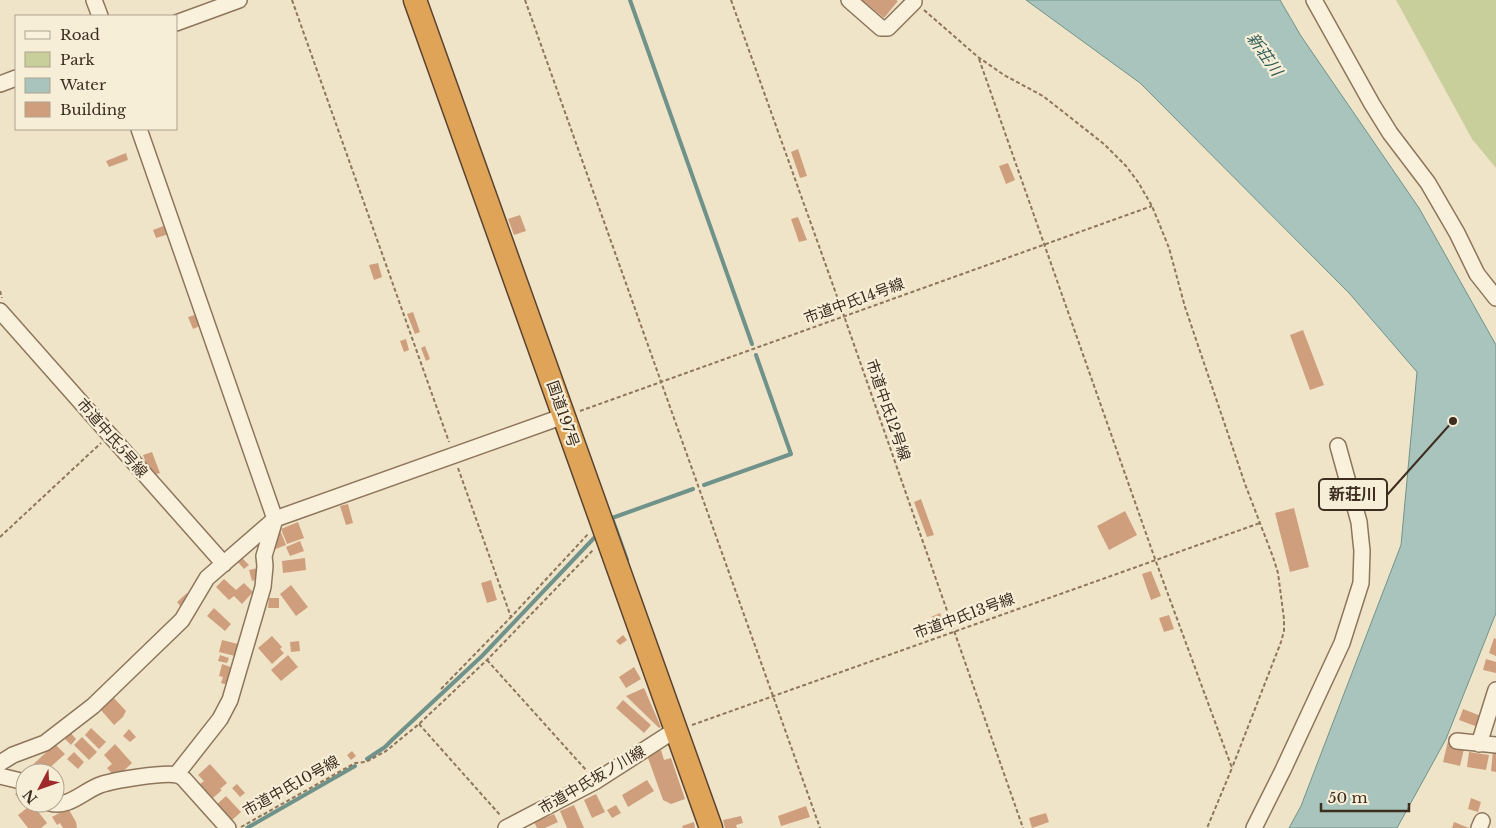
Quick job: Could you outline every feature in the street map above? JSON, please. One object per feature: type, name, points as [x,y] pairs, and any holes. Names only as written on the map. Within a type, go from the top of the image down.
[{"type":"highway","name":"国道197号","points":[[415,0],[711,828]]},
{"type":"street","points":[[94,0],[100,15]]},
{"type":"street","points":[[178,22],[239,0]]},
{"type":"street","points":[[849,0],[880,28],[888,28],[914,2]]},
{"type":"street","points":[[1314,0],[1381,119],[1428,183],[1457,233],[1477,274],[1496,298]]},
{"type":"street","points":[[0,84],[15,78]]},
{"type":"street","points":[[140,130],[275,518],[264,556],[263,587],[230,700],[220,718],[176,775]]},
{"type":"street","name":"市道中氏5号線","points":[[0,311],[224,564]]},
{"type":"street","points":[[0,763],[13,755],[45,743],[93,706],[182,620],[207,578],[275,518],[564,416]]},
{"type":"street","points":[[1254,828],[1284,770],[1342,642],[1361,583],[1362,551],[1359,522],[1338,446]]},
{"type":"street","points":[[1479,744],[1496,690]]},
{"type":"street","name":"市道中氏坂ノ川線","points":[[508,827],[596,781],[669,734],[677,731]]},
{"type":"street","points":[[1457,741],[1496,746]]},
{"type":"street","points":[[65,803],[71,802],[85,792],[114,781],[150,776],[176,775],[184,779],[228,828]]},
{"type":"street","points":[[0,776],[15,780]]},
{"type":"path","points":[[292,0],[511,617]]},
{"type":"path","points":[[525,0],[820,828]]},
{"type":"path","name":"市道中氏12号線","points":[[731,0],[1023,828]]},
{"type":"path","points":[[914,2],[978,57],[1004,75],[1043,96],[1104,144],[1126,166],[1138,182],[1152,206],[1169,248],[1197,344],[1278,573],[1284,619],[1282,642],[1207,828]]},
{"type":"path","points":[[978,57],[1155,559],[1232,768]]},
{"type":"path","name":"市道中氏14号線","points":[[564,416],[1152,206]]},
{"type":"path","points":[[0,537],[110,435]]},
{"type":"path","name":"市道中氏13号線","points":[[677,731],[1260,523]]},
{"type":"path","points":[[441,689],[511,617],[603,528]]},
{"type":"path","name":"市道中氏10号線","points":[[239,828],[355,763],[366,762],[386,751],[419,724],[487,660],[603,528]]},
{"type":"path","points":[[487,660],[596,781]]},
{"type":"path","points":[[419,724],[508,827]]},
{"type":"green space","points":[[1396,0],[1496,0],[1496,168],[1472,139]]},
{"type":"water","points":[[1026,0],[1280,0],[1301,36],[1419,208],[1496,345],[1496,613],[1446,739],[1397,828],[1289,828],[1301,806],[1401,545],[1417,372],[1349,293],[1140,83]]},
{"type":"building","points":[[862,0],[896,0],[898,1],[884,18]]},
{"type":"building","points":[[798,149],[807,176],[800,178],[791,152]]},
{"type":"building","points":[[126,153],[128,160],[109,167],[106,161]]},
{"type":"building","points":[[1008,163],[1015,180],[1006,184],[999,166]]},
{"type":"building","points":[[520,215],[526,231],[514,235],[508,219]]},
{"type":"building","points":[[798,217],[807,240],[799,242],[791,219]]},
{"type":"building","points":[[166,225],[169,234],[156,238],[153,230]]},
{"type":"building","points":[[378,263],[382,277],[374,280],[369,265]]},
{"type":"building","points":[[413,312],[420,332],[415,334],[407,314]]},
{"type":"building","points":[[198,314],[202,325],[193,329],[188,317]]},
{"type":"building","points":[[1303,330],[1324,385],[1310,390],[1290,335]]},
{"type":"building","points":[[406,339],[409,350],[404,352],[400,341]]},
{"type":"building","points":[[425,346],[430,359],[426,361],[421,348]]},
{"type":"building","points":[[891,410],[897,431],[890,433],[883,413]]},
{"type":"building","points":[[152,452],[160,473],[151,476],[143,455]]},
{"type":"building","points":[[921,499],[934,535],[927,537],[914,502]]},
{"type":"building","points":[[348,504],[353,523],[346,525],[340,506]]},
{"type":"building","points":[[1294,508],[1309,567],[1290,572],[1275,513]]},
{"type":"building","points":[[1125,511],[1137,535],[1109,550],[1097,526]]},
{"type":"building","points":[[298,522],[304,538],[287,544],[281,529]]},
{"type":"building","points":[[280,530],[286,545],[273,550],[274,537]]},
{"type":"building","points":[[300,541],[304,551],[290,556],[286,547]]},
{"type":"building","points":[[241,557],[249,565],[244,569],[237,561]]},
{"type":"building","points":[[305,558],[306,570],[283,573],[282,561]]},
{"type":"building","points":[[258,568],[261,578],[252,581],[249,570]]},
{"type":"building","points":[[1151,571],[1161,596],[1151,600],[1142,574]]},
{"type":"building","points":[[224,579],[236,590],[244,583],[253,592],[242,604],[234,596],[229,600],[216,587]]},
{"type":"building","points":[[491,580],[497,600],[487,603],[481,583]]},
{"type":"building","points":[[291,585],[308,607],[296,616],[280,594]]},
{"type":"building","points":[[187,593],[191,598],[181,607],[177,602]]},
{"type":"building","points":[[269,598],[279,598],[279,608],[268,608]]},
{"type":"building","points":[[214,608],[231,624],[225,631],[207,616]]},
{"type":"building","points":[[940,613],[945,627],[935,630],[931,617]]},
{"type":"building","points":[[1169,615],[1174,629],[1164,632],[1159,618]]},
{"type":"building","points":[[623,635],[627,640],[620,645],[616,641]]},
{"type":"building","points":[[272,636],[282,647],[280,649],[284,653],[272,664],[258,648]]},
{"type":"building","points":[[1494,638],[1496,639],[1496,656],[1489,653]]},
{"type":"building","points":[[222,640],[238,644],[235,656],[219,652]]},
{"type":"building","points":[[299,641],[300,651],[291,652],[290,642]]},
{"type":"building","points":[[220,655],[229,658],[227,663],[218,661]]},
{"type":"building","points":[[288,655],[298,667],[281,681],[271,670]]},
{"type":"building","points":[[1486,659],[1496,662],[1496,673],[1483,670]]},
{"type":"building","points":[[222,664],[236,669],[231,686],[221,683],[223,677],[219,676]]},
{"type":"building","points":[[634,667],[641,679],[626,688],[619,677]]},
{"type":"building","points":[[644,688],[661,727],[659,728],[626,696]]},
{"type":"building","points":[[113,697],[126,711],[123,717],[114,725],[100,709]]},
{"type":"building","points":[[623,700],[651,725],[644,733],[616,708]]},
{"type":"building","points":[[1463,709],[1481,716],[1478,727],[1459,720]]},
{"type":"building","points":[[91,728],[106,742],[99,749],[85,735]]},
{"type":"building","points":[[129,729],[136,737],[130,742],[123,736]]},
{"type":"building","points":[[69,731],[76,739],[71,745],[63,737]]},
{"type":"building","points":[[82,737],[97,752],[89,760],[74,745]]},
{"type":"building","points":[[1448,741],[1465,745],[1460,766],[1443,762]]},
{"type":"building","points":[[55,744],[65,754],[55,763],[35,763]]},
{"type":"building","points":[[115,744],[132,763],[116,778],[107,768],[112,764],[104,755]]},
{"type":"building","points":[[661,750],[664,760],[671,758],[685,799],[671,804],[663,800],[648,758]]},
{"type":"building","points":[[352,751],[356,756],[351,760],[347,755]]},
{"type":"building","points":[[1493,751],[1496,752],[1496,772],[1491,771]]},
{"type":"building","points":[[74,752],[84,762],[78,769],[67,759]]},
{"type":"building","points":[[1469,752],[1489,755],[1486,770],[1467,767]]},
{"type":"building","points":[[210,764],[227,783],[213,798],[200,784],[204,781],[198,775]]},
{"type":"building","points":[[647,780],[654,791],[628,807],[622,795]]},
{"type":"building","points":[[237,784],[245,793],[240,797],[232,788]]},
{"type":"building","points":[[596,794],[605,812],[592,818],[584,800]]},
{"type":"building","points":[[226,796],[241,812],[231,821],[216,805]]},
{"type":"building","points":[[1471,798],[1481,802],[1478,812],[1468,809]]},
{"type":"building","points":[[574,805],[584,828],[567,828],[560,811]]},
{"type":"building","points":[[616,805],[621,813],[612,818],[607,810]]},
{"type":"building","points":[[806,806],[810,817],[781,826],[778,816]]},
{"type":"building","points":[[68,808],[76,822],[77,828],[63,828],[60,823],[57,825],[52,817],[59,813],[65,813],[65,810]]},
{"type":"building","points":[[21,813],[39,813],[47,823],[41,828],[28,828],[18,815]]},
{"type":"building","points":[[1046,813],[1049,822],[1032,828],[1029,818]]},
{"type":"building","points":[[554,814],[558,822],[545,828],[537,828],[533,820],[540,816],[542,819]]},
{"type":"building","points":[[741,816],[743,823],[736,825],[737,828],[725,828],[723,820]]},
{"type":"building","points":[[694,822],[695,828],[683,828],[682,826]]},
{"type":"building","points":[[1454,822],[1469,828],[1452,828]]},
{"type":"waterway","points":[[630,0],[752,344]]},
{"type":"waterway","points":[[704,485],[791,454],[756,355]]},
{"type":"waterway","points":[[627,560],[612,518],[693,489]]},
{"type":"waterway","points":[[367,759],[385,747],[482,656],[594,538]]},
{"type":"waterway","points":[[247,828],[355,766]]},
{"type":"place","name":"新荘川","points":[[1453,421]]}]
